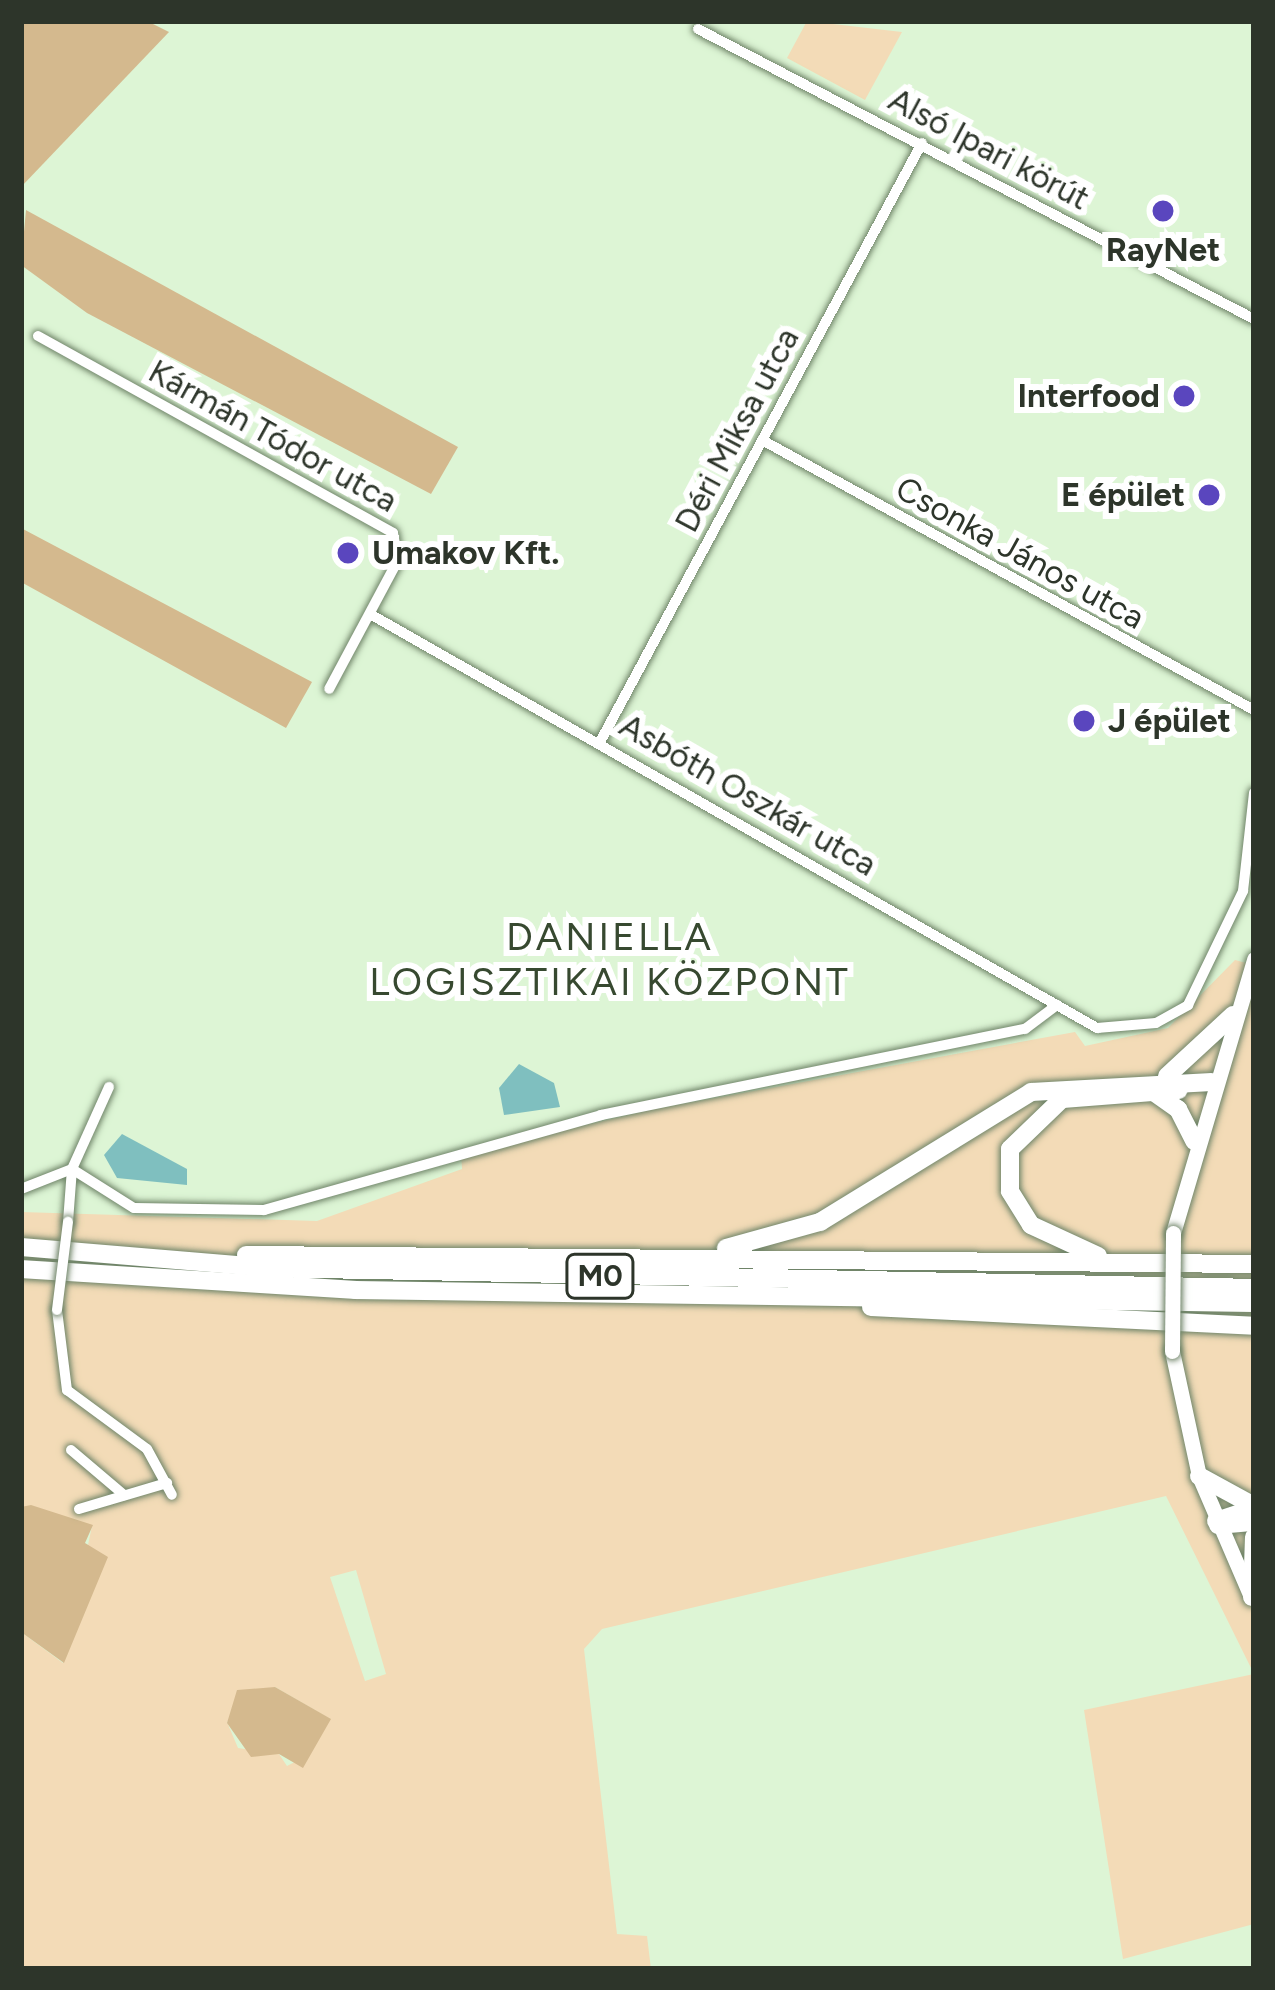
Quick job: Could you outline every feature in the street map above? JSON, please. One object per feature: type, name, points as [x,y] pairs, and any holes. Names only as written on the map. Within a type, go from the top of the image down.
[{"type":"highway","points":[[1141,1263],[1041,1233],[1016,1206],[1008,1159],[1033,1115],[1062,1099],[1157,1085],[1201,1056],[1233,1016]]},
{"type":"highway","points":[[660,1254],[820,1222],[1031,1092],[1212,1082]]},
{"type":"highway","points":[[1157,1085],[1178,1108],[1194,1141]]},
{"type":"highway","name":"M0","points":[[21,1247],[86,1256],[1254,1288]]},
{"type":"highway","points":[[86,1256],[660,1254],[1254,1264]]},
{"type":"highway","name":"M0","points":[[21,1269],[284,1287],[1254,1304]]},
{"type":"highway","points":[[807,1297],[1250,1326]]},
{"type":"highway","points":[[1199,1476],[1254,1508]]},
{"type":"highway","points":[[1217,1523],[1254,1508]]},
{"type":"highway","points":[[1217,1523],[1254,1522]]},
{"type":"highway","points":[[1253,1600],[1254,1537]]},
{"type":"main road","points":[[1253,1600],[1199,1476],[1172,1351],[1173,1233],[1194,1141],[1254,959]]},
{"type":"street","name":"Alsó Ipari körút","points":[[698,29],[1254,319]]},
{"type":"street","name":"Déri Miksa utca","points":[[600,742],[922,143]]},
{"type":"street","name":"Kármán Tódor utca","points":[[38,336],[388,528],[399,554],[329,688]]},
{"type":"street","name":"Csonka János utca","points":[[762,440],[1254,710]]},
{"type":"street","name":"Asbóth Oszkár utca","points":[[370,614],[1097,1028],[1156,1023],[1188,1005],[1243,891],[1254,793]]},
{"type":"street","points":[[72,1169],[134,1208],[264,1210],[601,1115],[1025,1029],[1057,1005]]},
{"type":"street","points":[[79,1509],[124,1495],[170,1489],[147,1449],[67,1390],[57,1310],[72,1169],[109,1088]]},
{"type":"street","points":[[21,1189],[72,1169]]},
{"type":"street","points":[[71,1450],[124,1495]]},
{"type":"shaded area","points":[[21,21],[147,21],[169,32],[21,187]]},
{"type":"shaded area","points":[[807,21],[902,32],[865,100],[787,58]]},
{"type":"shaded area","points":[[26,210],[458,447],[431,494],[87,313],[21,265]]},
{"type":"shaded area","points":[[21,528],[312,682],[286,728],[21,582]]},
{"type":"shaded area","points":[[1235,960],[1254,965],[1254,1674],[1166,1496],[602,1629],[584,1649],[617,1934],[647,1936],[651,1969],[21,1969],[21,1632],[63,1663],[92,1526],[21,1507],[21,1212],[317,1221],[462,1169],[461,1154],[655,1109],[1075,1032],[1085,1046],[1168,1028]],"holes":[[[356,1570],[386,1674],[365,1681],[330,1577]],[[275,1687],[330,1719],[310,1754],[287,1766],[279,1754],[238,1748],[227,1722]]]},
{"type":"shaded area","points":[[31,1505],[93,1525],[85,1543],[108,1557],[64,1663],[21,1632],[21,1507]]},
{"type":"shaded area","points":[[1254,1674],[1254,1924],[1123,1959],[1084,1710]]},
{"type":"shaded area","points":[[275,1687],[331,1719],[303,1768],[279,1754],[251,1757],[227,1723],[237,1690]]},
{"type":"water","points":[[519,1064],[554,1083],[560,1107],[504,1115],[499,1088]]},
{"type":"water","points":[[122,1134],[187,1169],[187,1185],[117,1178],[104,1155]]},
{"type":"place","name":"RayNet","points":[[1163,211]]},
{"type":"place","name":"Interfood","points":[[1184,396]]},
{"type":"place","name":"E épület","points":[[1209,495]]},
{"type":"place","name":"Umakov Kft.","points":[[348,553]]},
{"type":"place","name":"J épület","points":[[1084,721]]},
{"type":"district","name":"DANIELLA LOGISZTIKAI KÖZPONT","points":[[610,960]]}]
